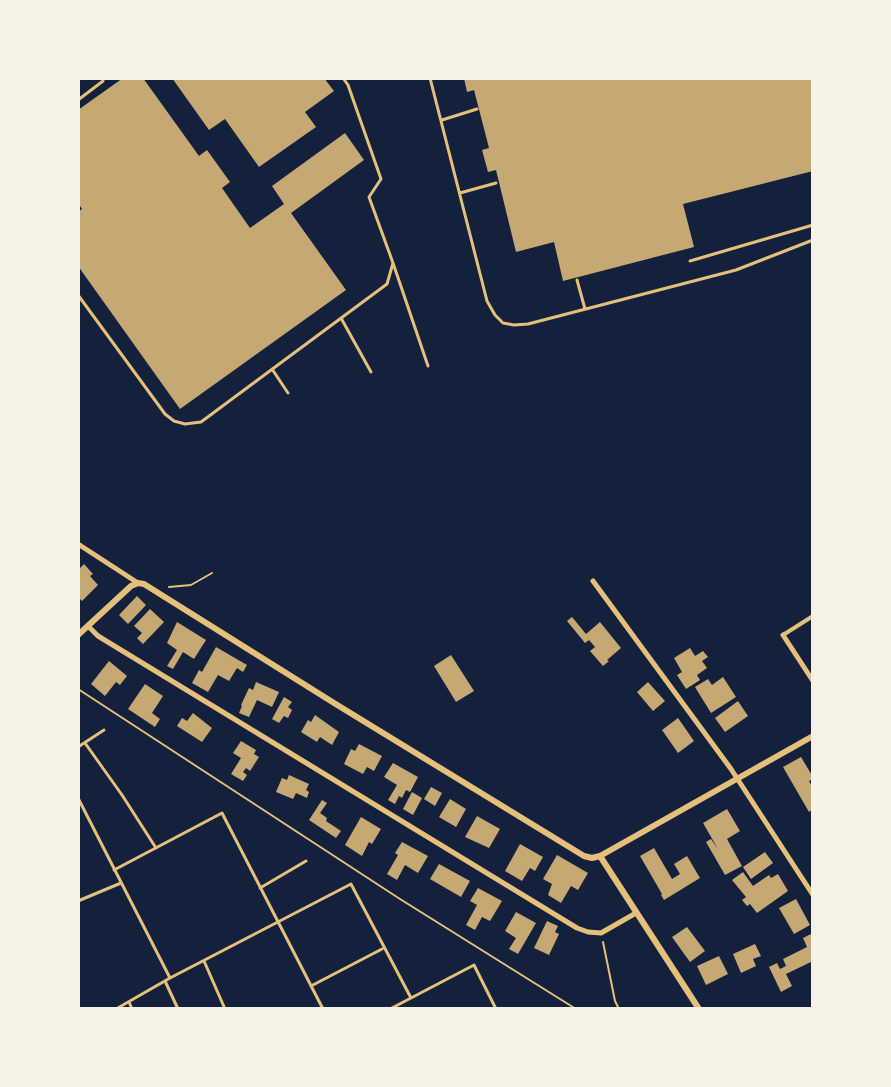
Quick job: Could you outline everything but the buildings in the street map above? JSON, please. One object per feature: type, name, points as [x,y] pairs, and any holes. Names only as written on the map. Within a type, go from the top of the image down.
[{"type":"street","points":[[78,544],[584,856],[600,856],[813,736]]},
{"type":"street","points":[[593,581],[738,778],[813,895]]},
{"type":"street","points":[[78,635],[138,583]]},
{"type":"street","points":[[813,616],[783,635],[813,681]]},
{"type":"street","points":[[88,626],[98,636],[577,928],[601,933],[636,913]]},
{"type":"street","points":[[600,856],[699,1009]]},
{"type":"lane","points":[[78,100],[103,78]]},
{"type":"lane","points":[[343,78],[381,179],[369,197],[428,366]]},
{"type":"lane","points":[[430,78],[487,301],[503,323],[528,324],[736,270],[813,240]]},
{"type":"lane","points":[[441,120],[477,109]]},
{"type":"lane","points":[[460,193],[496,183]]},
{"type":"lane","points":[[690,261],[813,225]]},
{"type":"lane","points":[[78,295],[165,414],[185,424],[201,422],[387,284],[393,263]]},
{"type":"lane","points":[[577,280],[585,309]]},
{"type":"lane","points":[[341,318],[371,372]]},
{"type":"lane","points":[[272,369],[288,393]]},
{"type":"lane","points":[[78,747],[104,730]]},
{"type":"lane","points":[[85,743],[156,848]]},
{"type":"lane","points":[[78,798],[170,978]]},
{"type":"lane","points":[[114,870],[222,813],[323,1009]]},
{"type":"lane","points":[[260,888],[306,861]]},
{"type":"lane","points":[[78,901],[121,883]]},
{"type":"lane","points":[[116,1009],[351,884],[411,998]]},
{"type":"lane","points":[[311,986],[384,948]]},
{"type":"lane","points":[[204,960],[225,1009]]},
{"type":"lane","points":[[390,1009],[474,965],[496,1009]]},
{"type":"lane","points":[[165,981],[178,1009]]},
{"type":"lane","points":[[129,1002],[132,1009]]},
{"type":"path","points":[[169,587],[191,585],[212,573]]},
{"type":"path","points":[[78,689],[400,899],[576,1009]]},
{"type":"path","points":[[601,933],[619,1009]]}]
